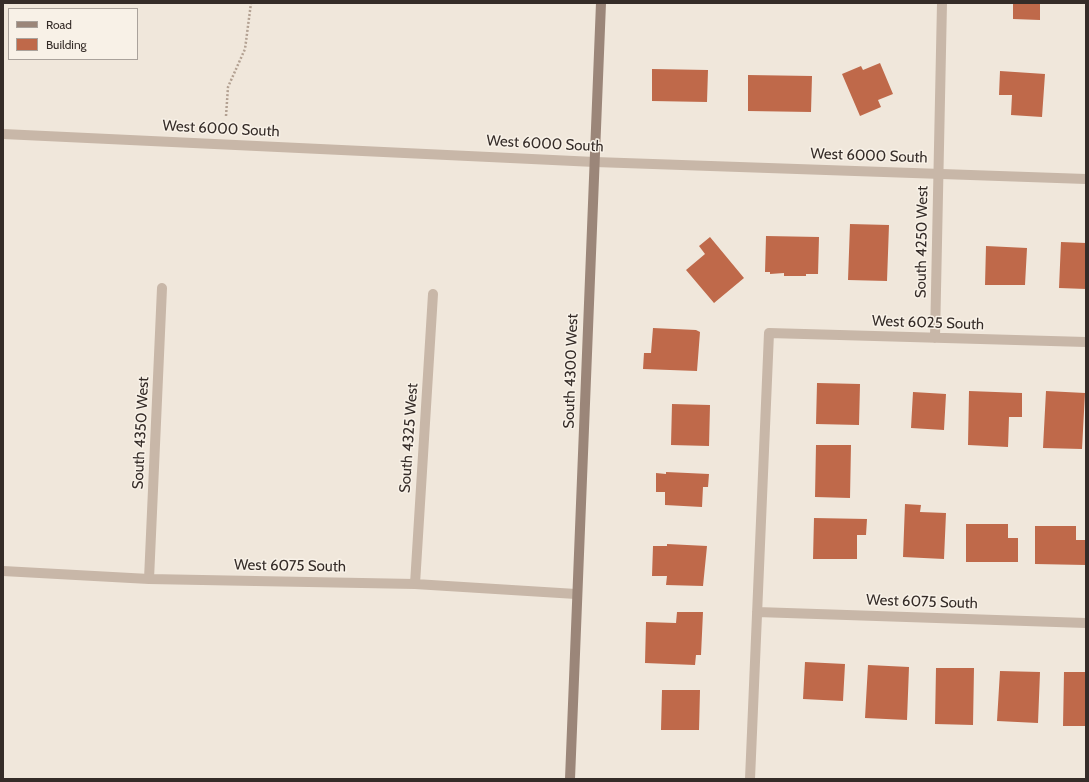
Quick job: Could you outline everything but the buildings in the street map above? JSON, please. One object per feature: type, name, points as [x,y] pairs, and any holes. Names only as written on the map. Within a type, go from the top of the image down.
[{"type":"main road","name":"South 4300 West","points":[[570,779],[576,594],[601,3]]},
{"type":"street","name":"South 4250 West","points":[[935,338],[942,3]]},
{"type":"street","name":"West 6000 South","points":[[3,134],[595,162],[1086,179]]},
{"type":"street","name":"South 4350 West","points":[[149,579],[162,288]]},
{"type":"street","name":"South 4325 West","points":[[414,584],[433,294]]},
{"type":"street","name":"West 6025 South","points":[[757,612],[769,333],[1086,342]]},
{"type":"street","name":"West 6075 South","points":[[3,571],[149,579],[414,584],[576,594]]},
{"type":"street","name":"West 6075 South","points":[[757,612],[1086,623]]},
{"type":"street","points":[[750,779],[757,612]]},
{"type":"path","points":[[226,116],[228,87],[245,49],[251,3]]}]
